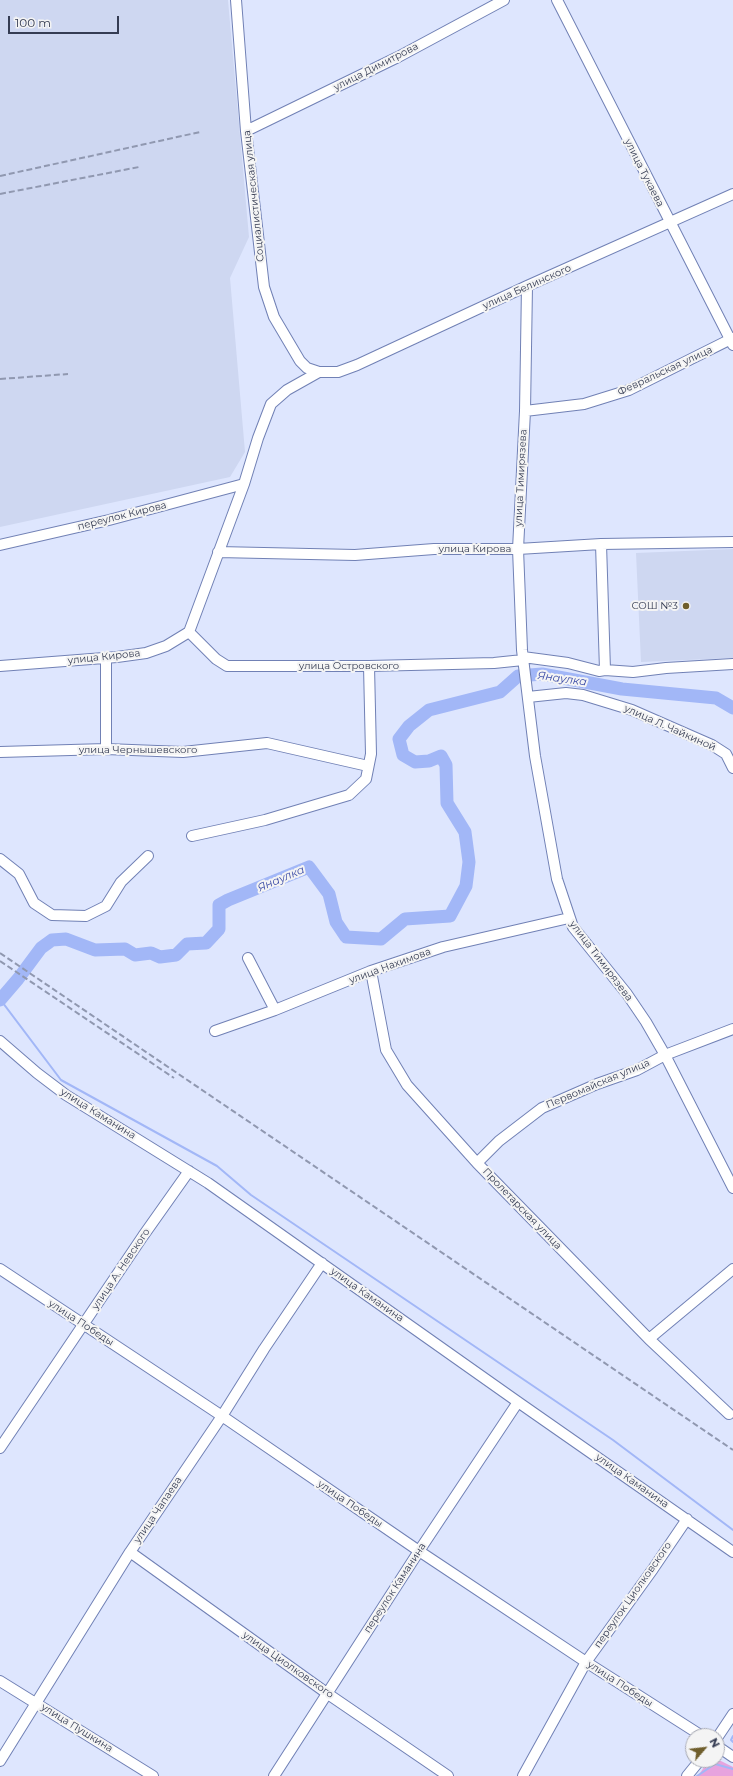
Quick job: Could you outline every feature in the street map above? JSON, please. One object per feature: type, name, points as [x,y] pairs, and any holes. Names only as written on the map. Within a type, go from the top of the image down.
[{"type":"street","name":"Социалистическая улица","points":[[236,0],[246,131],[264,287],[274,317],[300,361],[307,368],[319,372]]},
{"type":"street","name":"улица Димитрова","points":[[246,131],[398,57],[504,0]]},
{"type":"street","name":"улица Тукаева","points":[[557,0],[670,223],[732,341]]},
{"type":"street","name":"улица Белинского","points":[[319,372],[338,372],[357,365],[527,286],[733,194]]},
{"type":"street","name":"улица Тимирязева","points":[[527,286],[525,411],[518,549],[523,662],[535,756],[557,879],[573,927],[627,994],[664,1055],[733,1188]]},
{"type":"street","name":"Февральская улица","points":[[525,411],[584,404],[629,390],[732,341]]},
{"type":"street","points":[[189,632],[195,620],[218,552],[244,484],[258,438],[271,404],[287,390],[319,372]]},
{"type":"street","name":"переулок Кирова","points":[[0,545],[109,520],[244,484]]},
{"type":"street","name":"улица Кирова","points":[[218,552],[355,555],[434,549],[518,549],[601,544],[733,542]]},
{"type":"street","points":[[601,544],[605,670]]},
{"type":"street","name":"улица Кирова","points":[[0,666],[106,658],[146,653],[166,646],[189,632]]},
{"type":"street","name":"улица Островского","points":[[189,632],[205,650],[227,666],[369,666],[523,662],[568,663],[599,671],[633,672],[666,668],[733,664]]},
{"type":"street","points":[[106,658],[106,749]]},
{"type":"street","points":[[192,836],[265,820],[348,795],[366,778],[371,754],[369,666]]},
{"type":"street","name":"улица Л. Чайкиной","points":[[528,693],[566,693],[583,696],[632,710],[712,745],[726,754],[733,768]]},
{"type":"street","name":"улица Чернышевского","points":[[0,752],[106,749],[183,752],[267,743],[368,766]]},
{"type":"street","points":[[0,859],[19,874],[34,903],[52,915],[86,916],[106,906],[121,882],[148,856]]},
{"type":"street","name":"улица Нахимова","points":[[216,1031],[275,1010],[371,971],[443,947],[569,918]]},
{"type":"street","points":[[248,958],[275,1010]]},
{"type":"street","name":"Пролетарская улица","points":[[371,971],[386,1050],[407,1085],[477,1163],[648,1339],[729,1414]]},
{"type":"street","name":"Первомайская улица","points":[[477,1163],[499,1141],[542,1108],[597,1084],[637,1070],[664,1055],[733,1029]]},
{"type":"street","name":"улица Каманина","points":[[0,1041],[37,1073],[66,1095],[189,1171],[733,1552]]},
{"type":"street","name":"улица А. Невского","points":[[0,1448],[83,1324],[189,1171]]},
{"type":"street","name":"улица Чапаева","points":[[0,1760],[130,1552],[222,1416],[322,1263]]},
{"type":"street","points":[[648,1339],[733,1269]]},
{"type":"street","name":"улица Победы","points":[[0,1270],[222,1416],[419,1551],[586,1662],[689,1728]]},
{"type":"street","name":"переулок Каманина","points":[[274,1776],[419,1551],[518,1402]]},
{"type":"street","name":"переулок Циолковского","points":[[523,1776],[586,1662],[653,1569],[686,1519]]},
{"type":"street","name":"улица Циолковского","points":[[130,1552],[328,1694],[448,1776]]},
{"type":"street","name":"улица Пушкина","points":[[0,1681],[153,1776]]},
{"type":"street","points":[[724,1728],[733,1714]]},
{"type":"street","points":[[687,1776],[694,1768]]},
{"type":"shaded area","points":[[0,0],[228,0],[249,237],[230,278],[245,452],[230,477],[0,527]]},
{"type":"shaded area","name":"СОШ №3","points":[[733,549],[733,658],[641,662],[636,553]]},
{"type":"shaded area","points":[[725,1763],[733,1767],[733,1776],[698,1776],[704,1768],[725,1768]]},
{"type":"waterway","name":"Янаулка","points":[[0,1000],[41,948],[52,940],[66,939],[95,950],[125,949],[135,955],[151,953],[160,957],[176,955],[187,944],[206,943],[219,929],[219,905],[309,867],[329,894],[336,922],[346,937],[381,939],[405,919],[450,916],[466,886],[469,862],[465,832],[447,803],[446,765],[441,756],[429,761],[415,762],[403,755],[399,739],[409,726],[429,710],[500,692],[518,676],[542,674],[622,689],[716,698],[733,708]]},
{"type":"waterway","points":[[0,999],[61,1080],[217,1166],[251,1195],[613,1440],[733,1530]]},
{"type":"waterway","points":[[733,1736],[731,1740],[733,1742]]},
{"type":"waterway","points":[[697,1776],[715,1764],[733,1769]]},
{"type":"railway","points":[[0,176],[200,132]]},
{"type":"railway","points":[[0,194],[139,167]]},
{"type":"railway","points":[[0,379],[68,374]]},
{"type":"railway","points":[[0,953],[733,1450]]},
{"type":"railway","points":[[0,961],[174,1078]]},
{"type":"place","name":"СОШ №3","points":[[686,606]]}]
